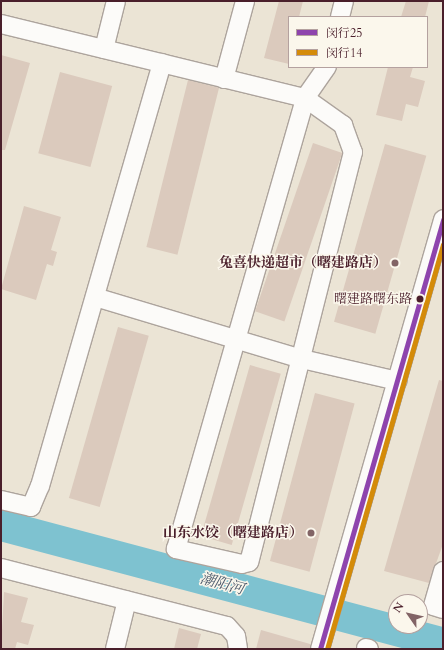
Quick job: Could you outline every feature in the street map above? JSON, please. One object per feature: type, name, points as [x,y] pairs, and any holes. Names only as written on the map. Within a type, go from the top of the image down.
[{"type":"street","points":[[104,49],[116,1]]},
{"type":"street","points":[[224,79],[245,1]]},
{"type":"street","points":[[340,16],[344,1]]},
{"type":"street","points":[[1,24],[305,98],[343,125],[352,152],[302,359],[249,562],[242,564],[176,548],[305,98],[325,68]]},
{"type":"street","points":[[1,500],[31,507],[95,297],[162,64]]},
{"type":"street","points":[[320,649],[443,219]]},
{"type":"street","points":[[95,297],[302,359],[397,381]]},
{"type":"street","points":[[1,568],[227,626],[236,636],[238,649]]},
{"type":"street","points":[[443,570],[433,606],[443,609]]},
{"type":"street","points":[[115,649],[127,600]]},
{"type":"building","points":[[279,1],[303,1],[299,16],[288,16],[288,64],[264,58]]},
{"type":"building","points":[[406,1],[429,1],[425,16],[401,16]]},
{"type":"building","points":[[1,55],[30,63],[5,150],[1,150]]},
{"type":"building","points":[[388,68],[413,68],[410,77],[425,81],[418,107],[406,104],[402,121],[376,115]]},
{"type":"building","points":[[60,72],[112,86],[90,167],[38,153]]},
{"type":"building","points":[[188,80],[219,88],[177,255],[146,247]]},
{"type":"building","points":[[313,143],[342,153],[284,321],[255,311]]},
{"type":"building","points":[[385,144],[426,156],[375,334],[334,322]]},
{"type":"building","points":[[24,206],[61,217],[51,250],[57,252],[53,266],[47,264],[36,300],[1,289]]},
{"type":"building","points":[[118,327],[149,336],[100,507],[69,498]]},
{"type":"building","points":[[250,365],[281,374],[232,545],[201,536]]},
{"type":"building","points":[[439,380],[443,381],[443,544],[429,583],[384,571]]},
{"type":"building","points":[[315,393],[355,404],[310,572],[270,561]]},
{"type":"building","points":[[4,592],[28,598],[21,622],[34,625],[28,645],[17,642],[15,649],[1,649]]},
{"type":"building","points":[[179,628],[201,634],[197,649],[174,649]]},
{"type":"building","points":[[261,630],[310,644],[310,649],[256,649]]},
{"type":"waterway","name":"潮阳河","points":[[1,525],[443,643]]},
{"type":"transit line","name":"闵行25","points":[[320,649],[443,219]]},
{"type":"transit line","name":"闵行14","points":[[327,649],[443,244]]},
{"type":"place","name":"兔喜快递超市（曙建路店）","points":[[395,263]]},
{"type":"place","name":"曙建路曙东路","points":[[420,299]]},
{"type":"place","name":"山东水饺（曙建路店）","points":[[311,533]]}]
